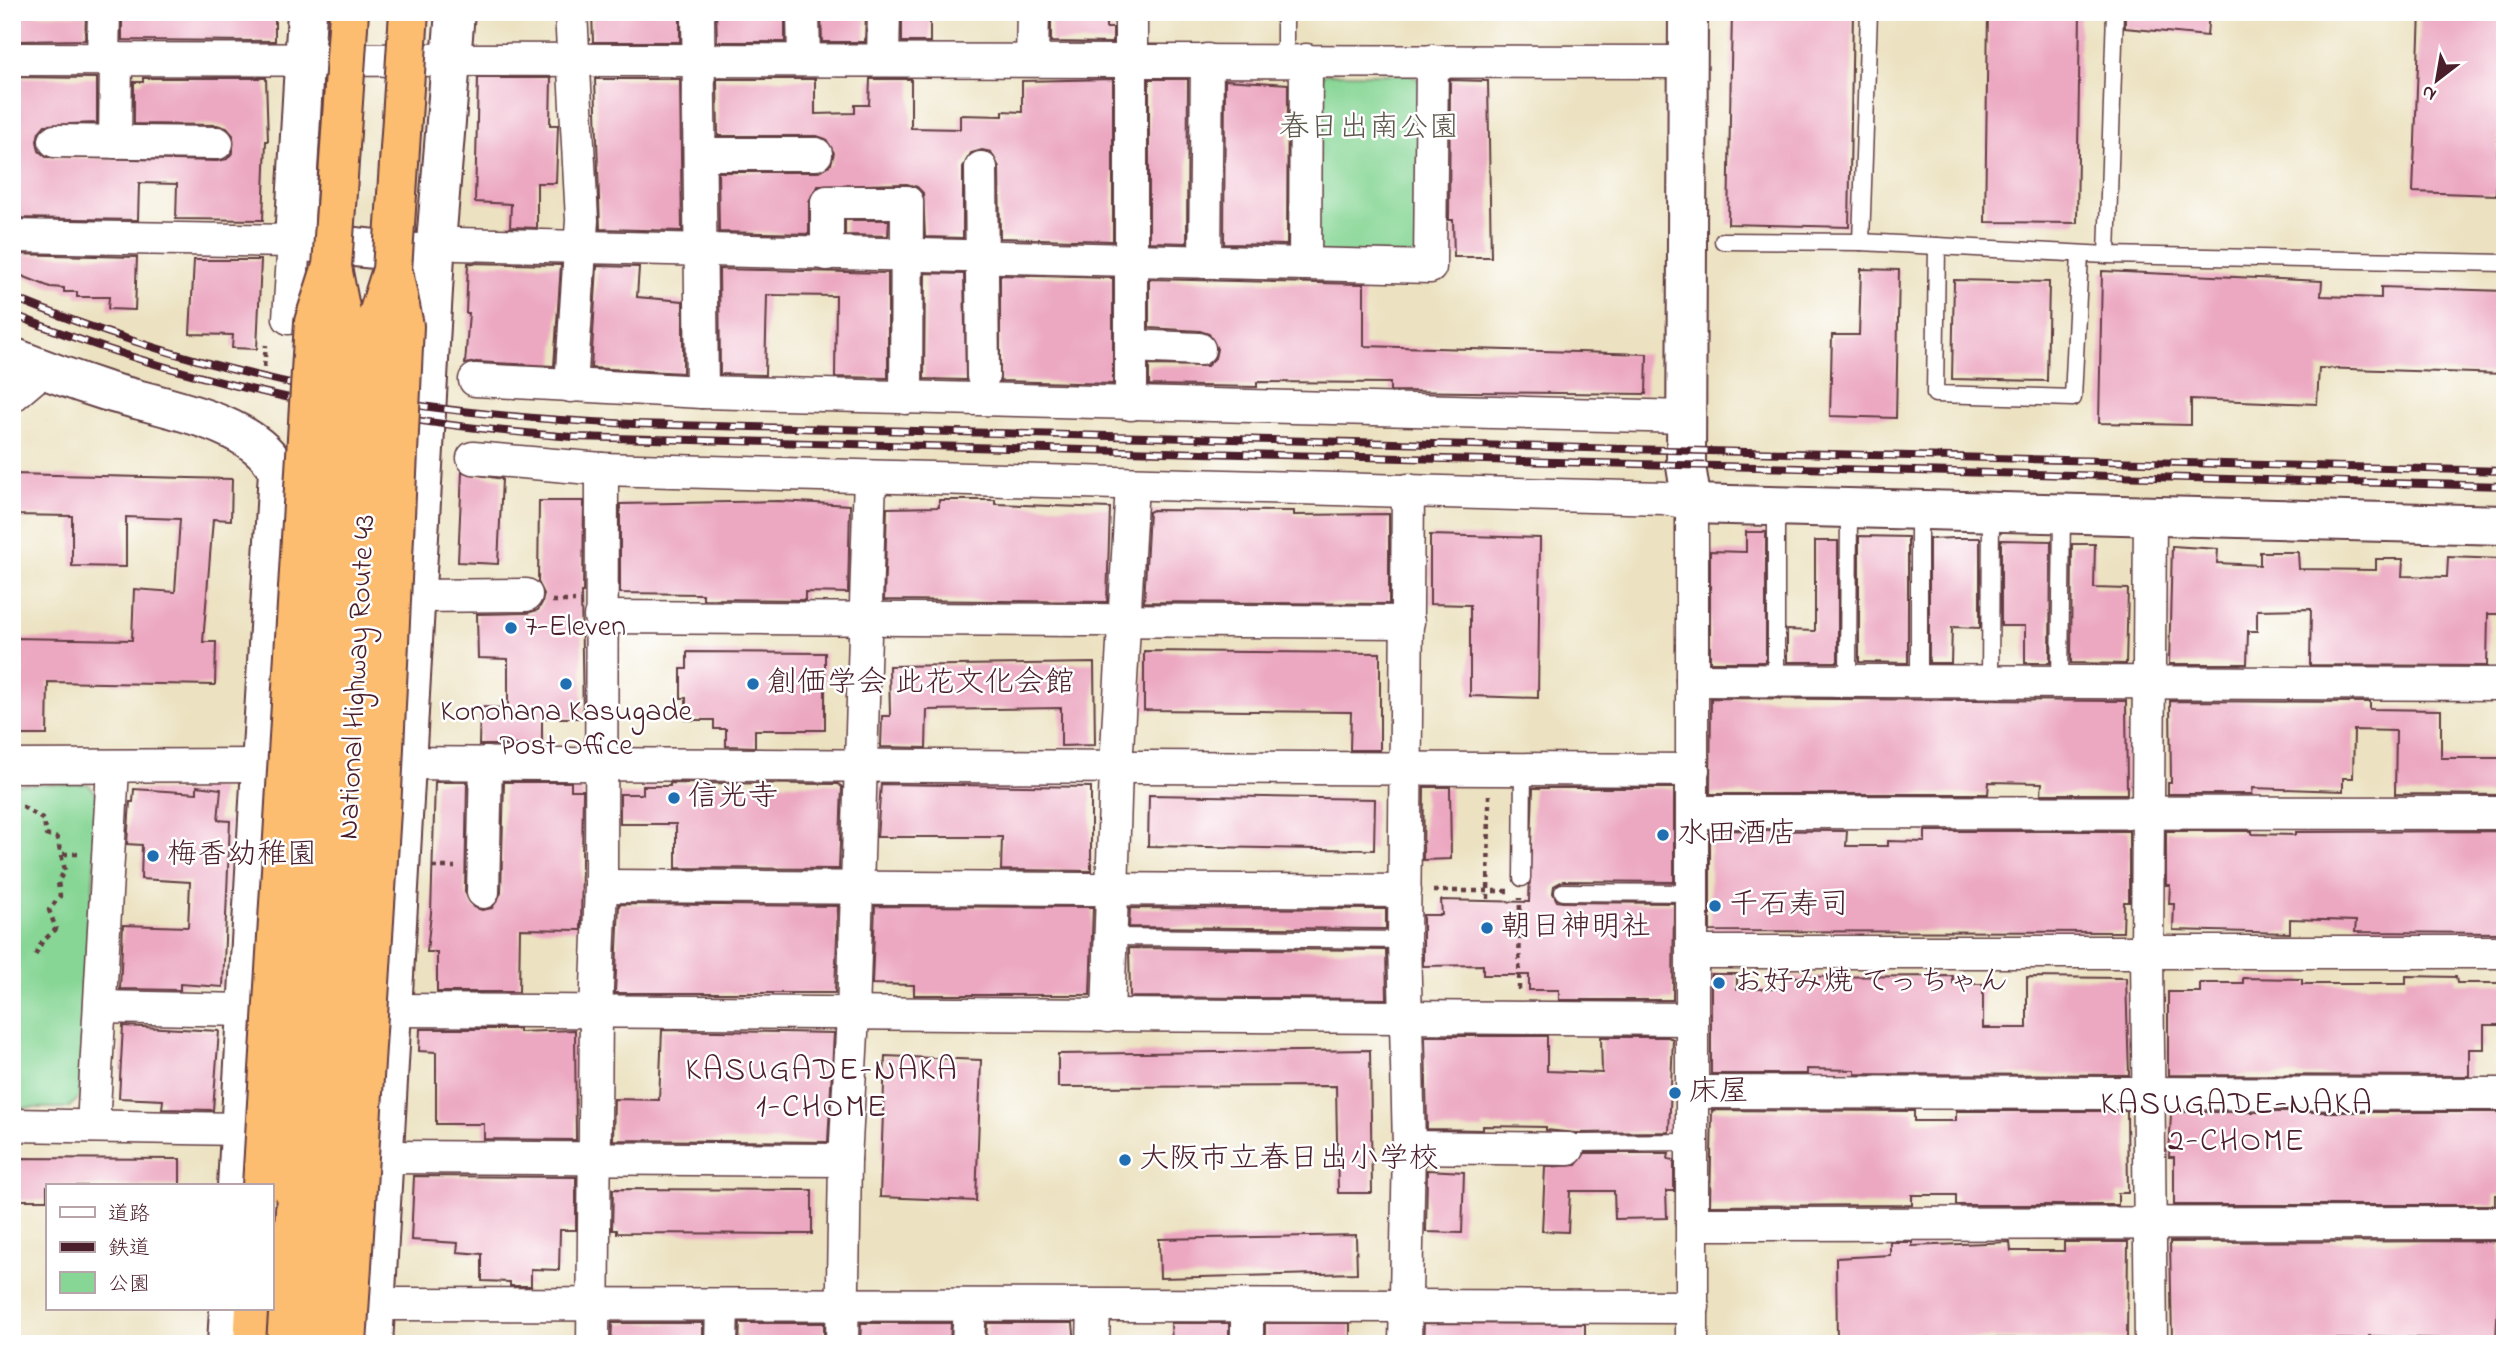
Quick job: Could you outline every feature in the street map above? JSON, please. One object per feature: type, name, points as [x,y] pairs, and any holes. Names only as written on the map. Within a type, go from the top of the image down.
[{"type":"highway","name":"National Highway Route 43","points":[[286,1344],[313,943],[343,323],[332,267],[349,12]]},
{"type":"highway","name":"National Highway Route 43","points":[[319,1344],[351,812],[375,324],[392,270],[409,12]]},
{"type":"highway","points":[[262,1184],[314,322],[332,267]]},
{"type":"highway","points":[[347,1344],[381,811],[404,326],[392,270]]},
{"type":"highway","points":[[253,1344],[255,1310]]},
{"type":"street","points":[[104,12],[116,142]]},
{"type":"street","points":[[289,318],[307,12]]},
{"type":"street","points":[[373,1344],[386,1157],[417,587],[446,250],[455,12]]},
{"type":"street","points":[[570,12],[582,220],[571,386]]},
{"type":"street","points":[[698,12],[702,392]]},
{"type":"street","points":[[803,12],[804,59]]},
{"type":"street","points":[[883,59],[884,12]]},
{"type":"street","points":[[1032,60],[1033,12]]},
{"type":"street","points":[[1131,12],[1131,404]]},
{"type":"street","points":[[1688,12],[1686,466],[1692,504],[1692,1344]]},
{"type":"street","points":[[12,59],[699,58],[1688,62]]},
{"type":"street","points":[[1205,262],[1207,60]]},
{"type":"street","points":[[1295,61],[1305,264]]},
{"type":"street","points":[[12,236],[294,241],[446,250],[580,248],[1430,267],[1432,61]]},
{"type":"street","points":[[55,141],[217,143]]},
{"type":"street","points":[[701,155],[816,154]]},
{"type":"street","points":[[981,168],[983,376]]},
{"type":"street","points":[[827,254],[827,202],[907,202],[905,398]]},
{"type":"street","points":[[1131,346],[1199,349]]},
{"type":"street","points":[[12,396],[28,363],[215,423],[261,448],[274,463],[279,482],[237,1184]]},
{"type":"street","points":[[475,380],[702,392],[1687,417]]},
{"type":"street","points":[[473,458],[602,469],[1664,498],[1692,504],[1776,507],[1991,510],[2505,525]]},
{"type":"street","points":[[593,1344],[596,1012],[601,886],[602,469]]},
{"type":"street","points":[[842,1344],[845,1160],[853,1015],[870,477]]},
{"type":"street","points":[[1108,1016],[1116,768],[1132,484]]},
{"type":"street","points":[[1405,1344],[1409,1147],[1404,940],[1408,490]]},
{"type":"street","points":[[2150,514],[2147,953],[2151,1344]]},
{"type":"street","points":[[273,576],[526,595]]},
{"type":"street","points":[[600,609],[865,619],[1408,622]]},
{"type":"street","points":[[1692,680],[2505,684]]},
{"type":"street","points":[[12,766],[261,766],[407,763],[466,758],[601,765],[1116,768],[1490,766],[1693,769]]},
{"type":"street","points":[[466,758],[483,892]]},
{"type":"street","points":[[93,1126],[113,768]]},
{"type":"street","points":[[1693,812],[2505,813]]},
{"type":"street","points":[[601,886],[1114,887],[1405,891]]},
{"type":"street","points":[[1693,952],[2505,952]]},
{"type":"street","points":[[100,1007],[246,1010]]},
{"type":"street","points":[[394,1010],[1691,1019]]},
{"type":"street","points":[[1692,1092],[2505,1094]]},
{"type":"street","points":[[12,1125],[240,1129]]},
{"type":"street","points":[[1409,1147],[1568,1149]]},
{"type":"street","points":[[386,1157],[845,1160]]},
{"type":"street","points":[[1692,1224],[2505,1223]]},
{"type":"street","points":[[375,1304],[594,1307],[1405,1304],[1693,1307]]},
{"type":"street","points":[[968,1344],[970,1306]]},
{"type":"street","points":[[1093,1344],[1094,1306]]},
{"type":"street","points":[[1247,1306],[1247,1344]]},
{"type":"street","points":[[721,1344],[722,1307]]},
{"type":"street","points":[[227,1344],[229,1310]]},
{"type":"lane","points":[[1285,12],[1295,61]]},
{"type":"lane","points":[[1861,242],[1869,12]]},
{"type":"lane","points":[[2107,255],[2115,12]]},
{"type":"lane","points":[[1723,241],[1861,242],[2107,255],[2505,263]]},
{"type":"lane","points":[[1937,246],[1935,394],[2073,398],[2080,254]]},
{"type":"lane","points":[[1776,507],[1776,680]]},
{"type":"lane","points":[[1847,680],[1849,508]]},
{"type":"lane","points":[[1919,510],[1919,681]]},
{"type":"lane","points":[[1990,681],[1991,510]]},
{"type":"lane","points":[[2060,682],[2062,512]]},
{"type":"lane","points":[[1522,878],[1523,767]]},
{"type":"lane","points":[[1563,892],[1693,893]]},
{"type":"lane","points":[[1112,937],[1404,940]]},
{"type":"lane","points":[[1568,1149],[1576,1143],[1692,1142]]},
{"type":"path","points":[[264,367],[266,345]]},
{"type":"path","points":[[526,595],[535,601],[600,609]]},
{"type":"path","points":[[1488,899],[1490,766]]},
{"type":"path","points":[[12,807],[23,807],[44,820],[46,835],[57,838],[65,870],[58,882],[60,896],[49,910],[55,929],[42,942],[35,956]]},
{"type":"path","points":[[1405,891],[1520,891],[1519,1016]]},
{"type":"green space","name":"春日出南公園","points":[[1325,74],[1410,74],[1424,84],[1419,256],[1316,253],[1315,82]]},
{"type":"green space","points":[[12,784],[88,784],[99,796],[79,1098],[68,1108],[12,1108]]},
{"type":"building","points":[[122,12],[275,12],[275,41],[122,40]]},
{"type":"building","points":[[592,12],[680,12],[680,42],[593,42]]},
{"type":"building","points":[[716,12],[785,12],[785,42],[717,42]]},
{"type":"building","points":[[821,12],[866,12],[865,42],[822,42]]},
{"type":"building","points":[[902,12],[930,12],[930,42],[902,42]]},
{"type":"building","points":[[1051,12],[1106,12],[1106,28],[1113,28],[1113,43],[1051,42]]},
{"type":"building","points":[[1732,12],[1853,12],[1849,227],[1728,224]]},
{"type":"building","points":[[1988,12],[2080,12],[2077,223],[1985,222]]},
{"type":"building","points":[[2125,12],[2209,12],[2207,36],[2125,28]]},
{"type":"building","points":[[2420,12],[2505,12],[2505,120],[2499,120],[2496,195],[2413,192]]},
{"type":"building","points":[[15,14],[86,15],[85,40],[16,41]]},
{"type":"building","points":[[12,77],[97,78],[97,123],[45,125],[39,132],[37,141],[39,151],[46,157],[217,161],[227,159],[233,152],[233,135],[227,128],[217,125],[134,124],[134,82],[143,82],[143,78],[266,78],[268,141],[263,220],[176,219],[177,184],[139,183],[138,220],[12,218]]},
{"type":"building","points":[[478,78],[551,78],[550,125],[558,125],[556,183],[537,183],[537,228],[510,227],[511,204],[475,202]]},
{"type":"building","points":[[595,79],[680,79],[682,231],[600,229]]},
{"type":"building","points":[[717,79],[815,79],[815,114],[855,113],[855,105],[869,105],[870,79],[911,79],[911,128],[960,129],[960,115],[1003,116],[1003,111],[1022,112],[1022,81],[1113,79],[1113,241],[1000,238],[999,167],[991,152],[982,150],[971,153],[963,167],[963,238],[925,237],[923,193],[917,187],[907,184],[818,186],[809,201],[809,234],[719,232],[718,172],[817,172],[831,164],[834,153],[826,139],[817,136],[718,136]]},
{"type":"building","points":[[1149,79],[1188,79],[1187,243],[1149,242]]},
{"type":"building","points":[[1225,80],[1288,84],[1287,245],[1224,244]]},
{"type":"building","points":[[1450,80],[1488,81],[1491,257],[1454,257],[1453,220],[1449,220]]},
{"type":"building","points":[[845,220],[889,220],[888,236],[845,235]]},
{"type":"building","points":[[12,254],[137,257],[135,310],[108,309],[109,297],[77,297],[77,292],[64,292],[64,288],[50,287],[17,274],[17,267],[12,266]]},
{"type":"building","points":[[194,260],[261,260],[257,349],[232,348],[233,335],[190,334]]},
{"type":"building","points":[[468,263],[561,265],[554,366],[476,362],[465,364],[469,313],[466,313]]},
{"type":"building","points":[[597,266],[639,267],[637,297],[683,301],[683,373],[591,368]]},
{"type":"building","points":[[719,269],[888,273],[888,378],[835,377],[836,296],[767,295],[765,375],[720,374]]},
{"type":"building","points":[[1861,269],[1899,270],[1896,418],[1830,416],[1832,335],[1859,335]]},
{"type":"building","points":[[2102,271],[2322,281],[2321,296],[2381,298],[2381,287],[2505,291],[2505,374],[2319,368],[2317,404],[2191,399],[2191,425],[2099,423]]},
{"type":"building","points":[[925,273],[964,274],[966,380],[924,379]]},
{"type":"building","points":[[1000,275],[1113,278],[1113,384],[1000,381]]},
{"type":"building","points":[[1149,279],[1364,284],[1364,346],[1647,354],[1646,394],[1390,391],[1390,383],[1257,382],[1257,387],[1149,385],[1149,365],[1207,366],[1215,358],[1217,349],[1209,334],[1200,331],[1149,328]]},
{"type":"building","points":[[1954,280],[2049,282],[2047,381],[1952,379]]},
{"type":"building","points":[[462,472],[502,479],[498,564],[458,562]]},
{"type":"building","points":[[12,474],[232,479],[231,520],[213,519],[203,642],[216,642],[215,685],[48,682],[47,735],[12,735],[12,638],[132,640],[134,589],[175,592],[180,519],[126,517],[126,567],[72,566],[72,516],[12,515]]},
{"type":"building","points":[[939,500],[995,500],[995,504],[1110,508],[1107,602],[884,600],[887,508],[939,507]]},
{"type":"building","points":[[539,501],[584,501],[581,592],[583,718],[542,718],[542,745],[479,745],[480,707],[508,708],[508,659],[478,658],[477,614],[527,613],[538,610],[542,603],[544,594],[538,582]]},
{"type":"building","points":[[779,501],[850,505],[848,593],[805,592],[805,600],[703,599],[703,594],[620,593],[620,504]]},
{"type":"building","points":[[1294,511],[1294,515],[1389,514],[1389,604],[1144,602],[1149,512]]},
{"type":"building","points":[[1746,532],[1766,532],[1766,662],[1710,662],[1710,551],[1746,552]]},
{"type":"building","points":[[1430,535],[1540,538],[1538,698],[1470,696],[1470,605],[1430,604]]},
{"type":"building","points":[[1859,536],[1908,537],[1908,663],[1859,662]]},
{"type":"building","points":[[1980,538],[1980,628],[1952,627],[1951,663],[1929,663],[1929,539]]},
{"type":"building","points":[[2001,540],[2051,541],[2050,663],[2025,663],[2025,626],[2001,626]]},
{"type":"building","points":[[1815,541],[1838,541],[1838,662],[1787,662],[1787,630],[1815,631]]},
{"type":"building","points":[[2072,544],[2095,544],[2094,588],[2128,589],[2126,664],[2071,663]]},
{"type":"building","points":[[2172,546],[2218,549],[2217,563],[2260,565],[2260,552],[2298,552],[2299,569],[2376,570],[2376,559],[2403,559],[2402,576],[2447,577],[2448,557],[2504,559],[2503,614],[2488,614],[2487,666],[2310,665],[2311,609],[2257,610],[2257,631],[2248,631],[2247,664],[2169,664]]},
{"type":"building","points":[[1144,651],[1380,653],[1380,750],[1350,750],[1351,712],[1144,710]]},
{"type":"building","name":"創価学会 此花文化会館","points":[[687,652],[825,653],[825,730],[755,730],[755,747],[726,746],[726,729],[714,729],[714,720],[686,720],[686,698],[681,698],[681,669],[687,669]]},
{"type":"building","points":[[1094,663],[1095,745],[1061,746],[1061,708],[927,710],[926,748],[881,747],[882,716],[890,716],[889,666]]},
{"type":"building","points":[[1711,698],[2126,701],[2127,794],[2041,794],[2042,783],[1989,782],[1988,794],[1710,794]]},
{"type":"building","points":[[2170,701],[2370,702],[2370,709],[2441,710],[2441,758],[2505,758],[2505,795],[2395,794],[2396,731],[2354,730],[2353,778],[2343,778],[2343,791],[2253,788],[2252,794],[2168,794],[2168,783],[2171,783]]},
{"type":"building","points":[[435,782],[467,782],[465,892],[473,907],[482,910],[492,908],[501,893],[504,782],[571,782],[571,790],[583,790],[581,930],[520,929],[519,992],[437,992],[437,952],[427,952],[431,913]]},
{"type":"building","points":[[670,783],[838,784],[842,787],[839,869],[676,868],[676,824],[620,824],[620,794],[643,794],[643,786],[670,786]]},
{"type":"building","points":[[881,784],[1091,787],[1091,871],[1001,870],[1002,837],[877,837]]},
{"type":"building","points":[[197,786],[221,789],[218,820],[230,821],[223,987],[180,984],[180,990],[120,989],[123,925],[188,927],[190,882],[141,879],[142,845],[127,844],[130,802],[133,802],[134,789],[197,793]]},
{"type":"building","points":[[1424,787],[1450,787],[1451,859],[1423,860]]},
{"type":"building","points":[[1533,788],[1674,788],[1674,882],[1563,881],[1554,886],[1553,893],[1557,901],[1563,902],[1674,903],[1673,1000],[1559,1000],[1559,990],[1529,990],[1529,975],[1483,975],[1483,965],[1423,966],[1423,915],[1442,915],[1441,900],[1529,902]]},
{"type":"building","points":[[1149,795],[1375,799],[1374,850],[1148,846]]},
{"type":"building","points":[[1710,830],[1847,831],[1846,846],[1888,846],[1888,841],[1925,842],[1925,831],[2129,831],[2129,902],[2124,902],[2123,932],[1710,931]]},
{"type":"building","points":[[2166,831],[2252,831],[2252,834],[2296,835],[2296,832],[2505,831],[2505,933],[2355,932],[2356,921],[2290,919],[2290,933],[2173,930],[2174,904],[2169,904],[2170,885],[2166,885]]},
{"type":"building","points":[[619,904],[838,906],[835,993],[615,993]]},
{"type":"building","points":[[875,906],[1093,907],[1090,995],[914,995],[914,985],[872,984]]},
{"type":"building","points":[[1130,908],[1386,909],[1386,929],[1129,927]]},
{"type":"building","points":[[1129,948],[1386,950],[1387,999],[1130,997]]},
{"type":"building","points":[[1711,974],[1737,974],[1737,989],[1783,989],[1783,977],[1953,976],[1953,984],[1983,984],[1983,1028],[2027,1028],[2027,977],[2126,978],[2129,1075],[1855,1074],[1855,1070],[1807,1069],[1807,1074],[1711,1074]]},
{"type":"building","points":[[2406,976],[2456,977],[2457,983],[2505,983],[2505,1025],[2484,1025],[2484,1049],[2469,1049],[2469,1076],[2168,1075],[2168,992],[2200,992],[2200,983],[2243,983],[2243,978],[2302,979],[2302,984],[2406,984]]},
{"type":"building","points":[[123,1026],[219,1031],[213,1110],[162,1109],[163,1100],[119,1098]]},
{"type":"building","points":[[420,1029],[519,1029],[519,1032],[575,1030],[576,1140],[484,1139],[484,1124],[436,1124],[436,1052],[419,1051]]},
{"type":"building","points":[[662,1030],[834,1033],[828,1142],[613,1140],[614,1099],[659,1100]]},
{"type":"building","points":[[1425,1036],[1547,1036],[1547,1071],[1602,1073],[1601,1037],[1668,1037],[1673,1039],[1669,1132],[1575,1133],[1546,1130],[1546,1127],[1483,1126],[1483,1130],[1427,1129]]},
{"type":"building","points":[[1370,1050],[1372,1193],[1338,1193],[1336,1086],[1058,1087],[1058,1054]]},
{"type":"building","points":[[885,1056],[981,1060],[976,1201],[880,1197]]},
{"type":"building","points":[[1712,1110],[1914,1111],[1914,1121],[1956,1121],[1956,1111],[2127,1111],[2128,1193],[2118,1193],[2118,1205],[1956,1205],[1956,1195],[1912,1195],[1912,1205],[1710,1206]]},
{"type":"building","points":[[2171,1112],[2504,1112],[2501,1195],[2495,1195],[2495,1205],[2174,1205],[2174,1157],[2169,1157]]},
{"type":"building","points":[[1585,1153],[1669,1153],[1668,1159],[1674,1160],[1674,1191],[1666,1191],[1667,1218],[1615,1219],[1614,1191],[1570,1191],[1568,1232],[1542,1231],[1545,1167],[1576,1165]]},
{"type":"building","points":[[12,1158],[180,1159],[180,1184],[46,1184],[46,1200],[12,1200]]},
{"type":"building","points":[[1427,1170],[1464,1172],[1462,1233],[1426,1232]]},
{"type":"building","points":[[414,1176],[576,1177],[576,1230],[560,1230],[559,1270],[531,1269],[531,1286],[510,1286],[510,1282],[482,1281],[482,1254],[457,1252],[458,1243],[411,1240]]},
{"type":"building","points":[[613,1189],[812,1190],[812,1234],[617,1233],[617,1230],[612,1230]]},
{"type":"building","points":[[1356,1235],[1357,1273],[1160,1278],[1159,1239]]},
{"type":"building","points":[[2501,1241],[2496,1341],[2369,1336],[2369,1340],[2337,1339],[2337,1342],[2302,1343],[2172,1340],[2170,1242]]},
{"type":"building","points":[[1890,1242],[1912,1242],[1912,1246],[2010,1242],[2011,1251],[2064,1251],[2064,1242],[2128,1242],[2127,1339],[1880,1338],[1880,1341],[1837,1341],[1836,1258],[1890,1255]]},
{"type":"building","points":[[612,1323],[703,1323],[703,1344],[611,1344]]},
{"type":"building","points":[[740,1323],[824,1323],[824,1344],[739,1344]]},
{"type":"building","points":[[861,1323],[951,1323],[950,1344],[860,1344]]},
{"type":"building","points":[[987,1323],[1073,1323],[1075,1344],[986,1344]]},
{"type":"building","points":[[1171,1323],[1229,1323],[1229,1344],[1172,1344]]},
{"type":"building","points":[[1265,1323],[1350,1323],[1350,1344],[1265,1344]]},
{"type":"building","points":[[1424,1323],[1585,1324],[1585,1344],[1423,1344]]},
{"type":"railway","points":[[12,297],[165,351],[241,372],[394,402],[551,419],[634,424],[2505,471]]},
{"type":"railway","points":[[12,314],[149,362],[288,398],[429,422],[573,437],[2505,486]]},
{"type":"place","name":"7-Eleven","points":[[511,628]]},
{"type":"place","name":"Konohana Kasugade Post Office","points":[[566,684]]},
{"type":"place","name":"創価学会 此花文化会館","points":[[753,684]]},
{"type":"place","name":"信光寺","points":[[674,798]]},
{"type":"place","name":"水田酒店","points":[[1663,835]]},
{"type":"place","name":"梅香幼稚園","points":[[153,856]]},
{"type":"place","name":"千石寿司","points":[[1715,906]]},
{"type":"place","name":"朝日神明社","points":[[1487,928]]},
{"type":"place","name":"お好み焼 てっちゃん","points":[[1719,983]]},
{"type":"place","name":"床屋","points":[[1675,1093]]},
{"type":"place","name":"大阪市立春日出小学校","points":[[1125,1160]]},
{"type":"district","name":"KASUGADE-NAKA 1-CHOME","points":[[822,1090]]},
{"type":"district","name":"KASUGADE-NAKA 2-CHOME","points":[[2237,1124]]}]
